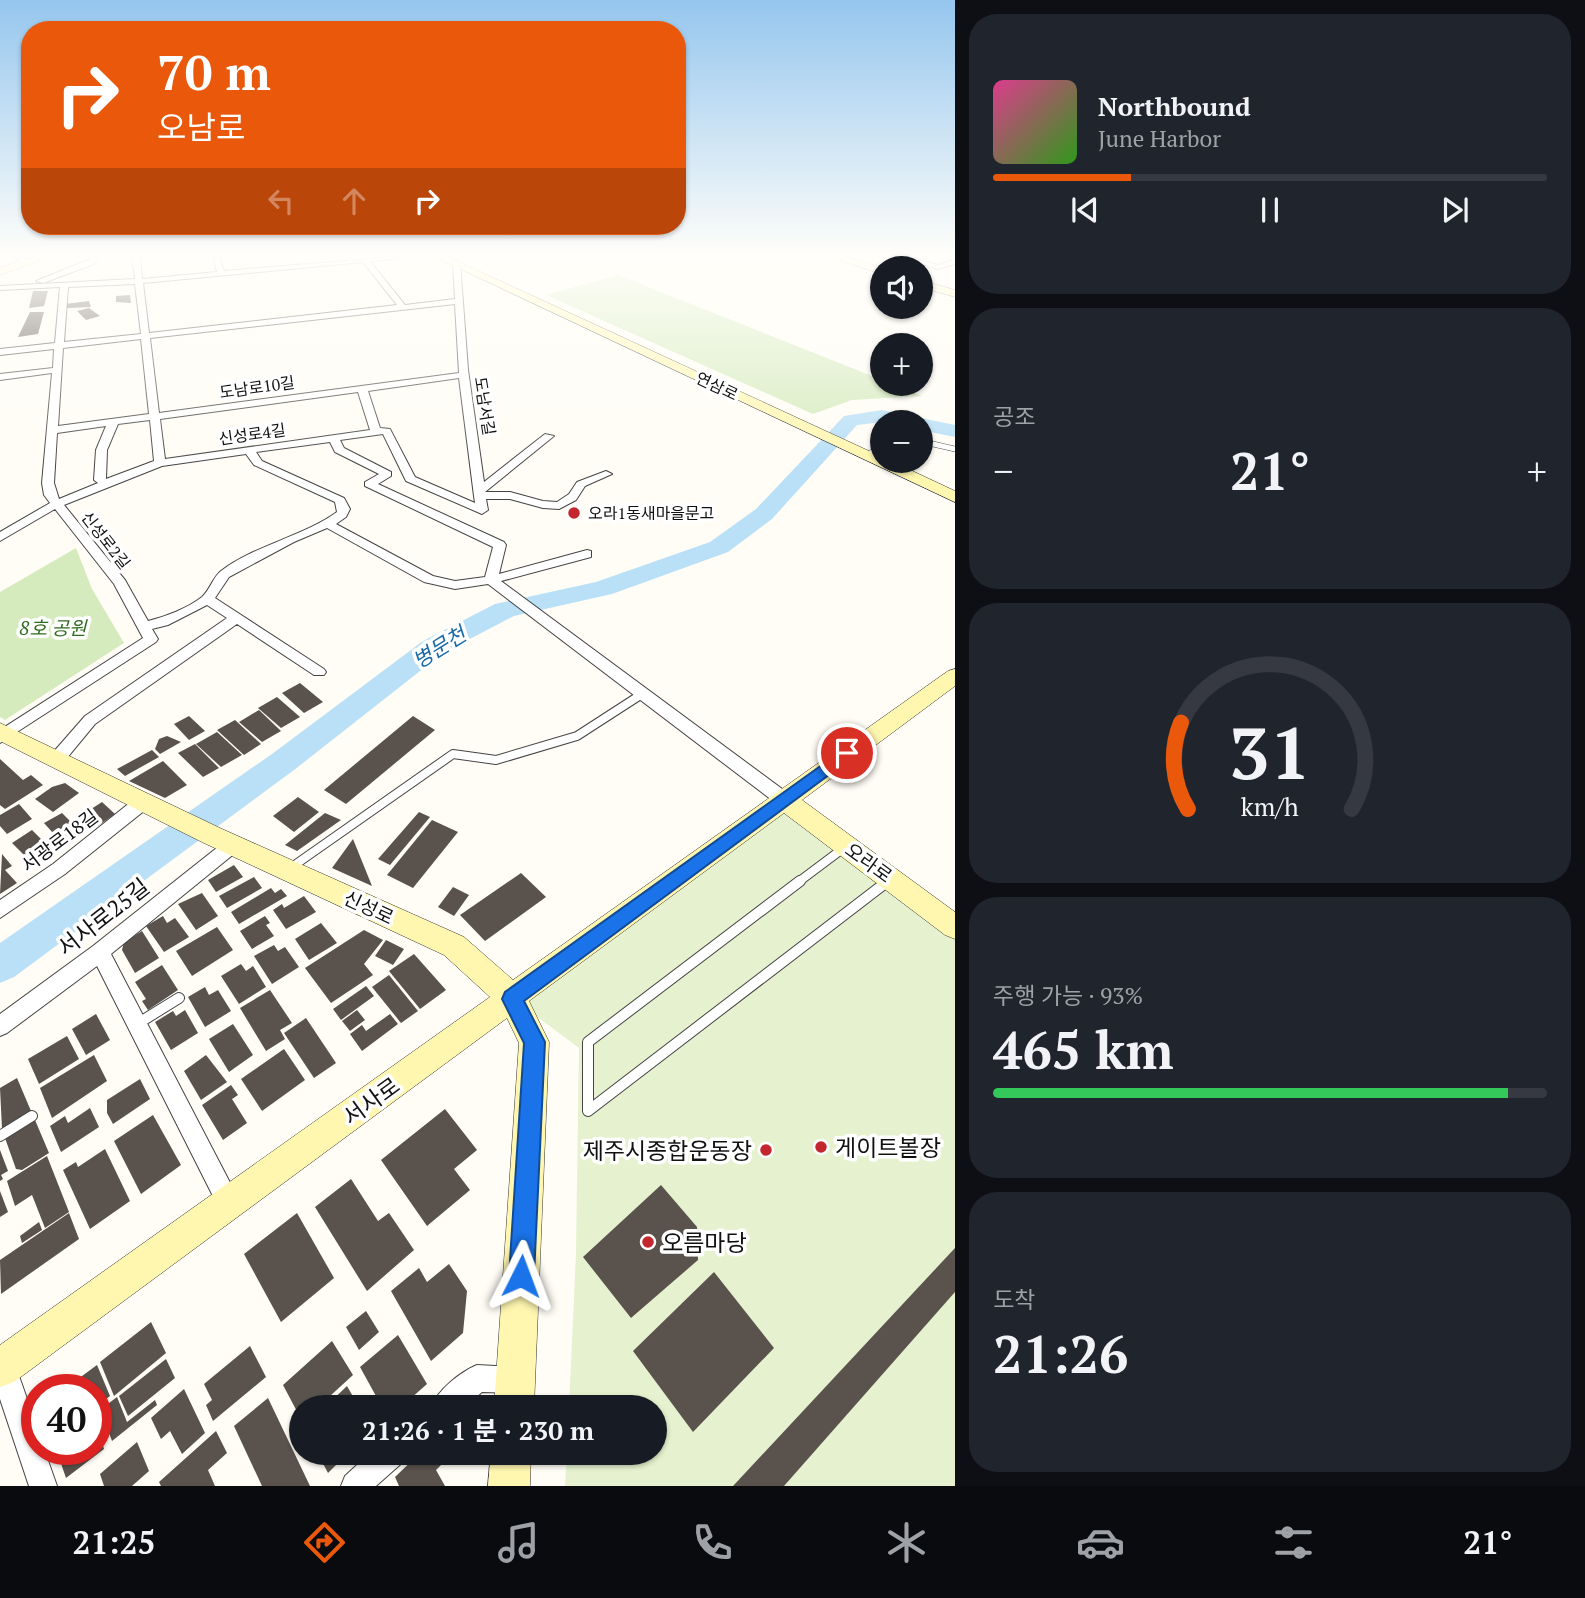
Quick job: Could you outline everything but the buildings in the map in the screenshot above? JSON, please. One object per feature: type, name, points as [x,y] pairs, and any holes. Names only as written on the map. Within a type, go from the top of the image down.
[{"type":"street","name":"신성로2길","points":[[60,325],[48,483],[50,495],[99,560],[120,583],[144,626]]},
{"type":"street","points":[[147,325],[160,463]]},
{"type":"street","points":[[0,352],[242,325]]},
{"type":"street","name":"도남서길","points":[[376,432],[386,431],[410,479],[482,510],[464,375],[461,325]]},
{"type":"street","name":"연삼로","points":[[588,325],[858,452]]},
{"type":"street","points":[[0,377],[58,370]]},
{"type":"street","points":[[376,432],[362,389],[464,375]]},
{"type":"street","name":"도남로10길","points":[[53,430],[362,389]]},
{"type":"street","points":[[107,484],[100,480],[101,452],[104,438],[114,422]]},
{"type":"street","name":"신성로4길","points":[[0,537],[58,503],[160,463],[376,432]]},
{"type":"street","points":[[481,492],[549,436]]},
{"type":"street","points":[[334,438],[338,450],[387,474],[369,484],[500,545],[491,580]]},
{"type":"street","points":[[2,734],[151,639],[144,626],[163,622],[208,599],[223,575],[290,539],[328,524],[342,514],[344,509],[340,500],[258,463],[249,450]]},
{"type":"street","points":[[858,452],[955,497]]},
{"type":"street","points":[[481,492],[512,495],[534,504],[553,505],[568,501],[574,497],[581,484],[606,474]]},
{"type":"street","points":[[328,524],[429,579],[455,585],[491,580],[587,554]]},
{"type":"street","points":[[491,580],[783,799]]},
{"type":"street","points":[[208,599],[319,672]]},
{"type":"street","points":[[56,760],[90,720],[235,619]]},
{"type":"street","name":"서사로","points":[[1,1364],[229,1204],[783,799],[955,677]]},
{"type":"street","points":[[2,734],[148,805]]},
{"type":"street","name":"오라로","points":[[783,799],[955,927]]},
{"type":"street","name":"신성로","points":[[148,805],[454,946],[512,999]]},
{"type":"street","name":"서광로18길","points":[[0,910],[148,805]]},
{"type":"street","name":"서사로25길","points":[[0,1026],[100,952],[223,840]]},
{"type":"street","points":[[100,952],[229,1204]]},
{"type":"street","points":[[458,1395],[477,1378],[514,1394],[534,1042],[512,999]]},
{"type":"street","points":[[1,1364],[43,1486]]},
{"type":"street","points":[[355,1486],[378,1465]]},
{"type":"street","points":[[509,1486],[510,1465]]},
{"type":"lane","points":[[933,444],[955,449]]},
{"type":"lane","points":[[858,452],[870,450]]},
{"type":"lane","points":[[288,869],[453,754],[496,760],[577,736],[642,694]]},
{"type":"lane","points":[[846,846],[588,1042],[588,1111],[892,879]]},
{"type":"lane","points":[[137,1024],[179,998]]},
{"type":"lane","points":[[0,1136],[32,1116]]},
{"type":"green space","points":[[614,325],[745,325],[870,375],[870,396],[922,396],[852,400],[813,414]]},
{"type":"green space","name":"8호 공원","points":[[76,548],[92,589],[124,643],[5,720],[0,717],[0,592]]},
{"type":"green space","name":"제주시종합운동장","points":[[783,799],[955,931],[955,1486],[565,1486],[566,1465],[667,1465],[667,1395],[570,1395],[576,1252],[579,1048],[512,998]]},
{"type":"waterway","name":"병문천","points":[[0,965],[283,762],[433,647],[505,610],[603,588],[719,547],[764,514],[851,420],[870,418]]},
{"type":"waterway","name":"병문천","points":[[933,427],[955,431]]},
{"type":"place","name":"오라1동새마을문고","points":[[574,513]]},
{"type":"place","name":"게이트볼장","points":[[821,1147]]},
{"type":"place","name":"제주시종합운동장","points":[[766,1150]]},
{"type":"place","name":"오름마당","points":[[648,1242]]},
{"type":"route","points":[[521,1276],[534,1042],[512,999],[847,753]]}]
